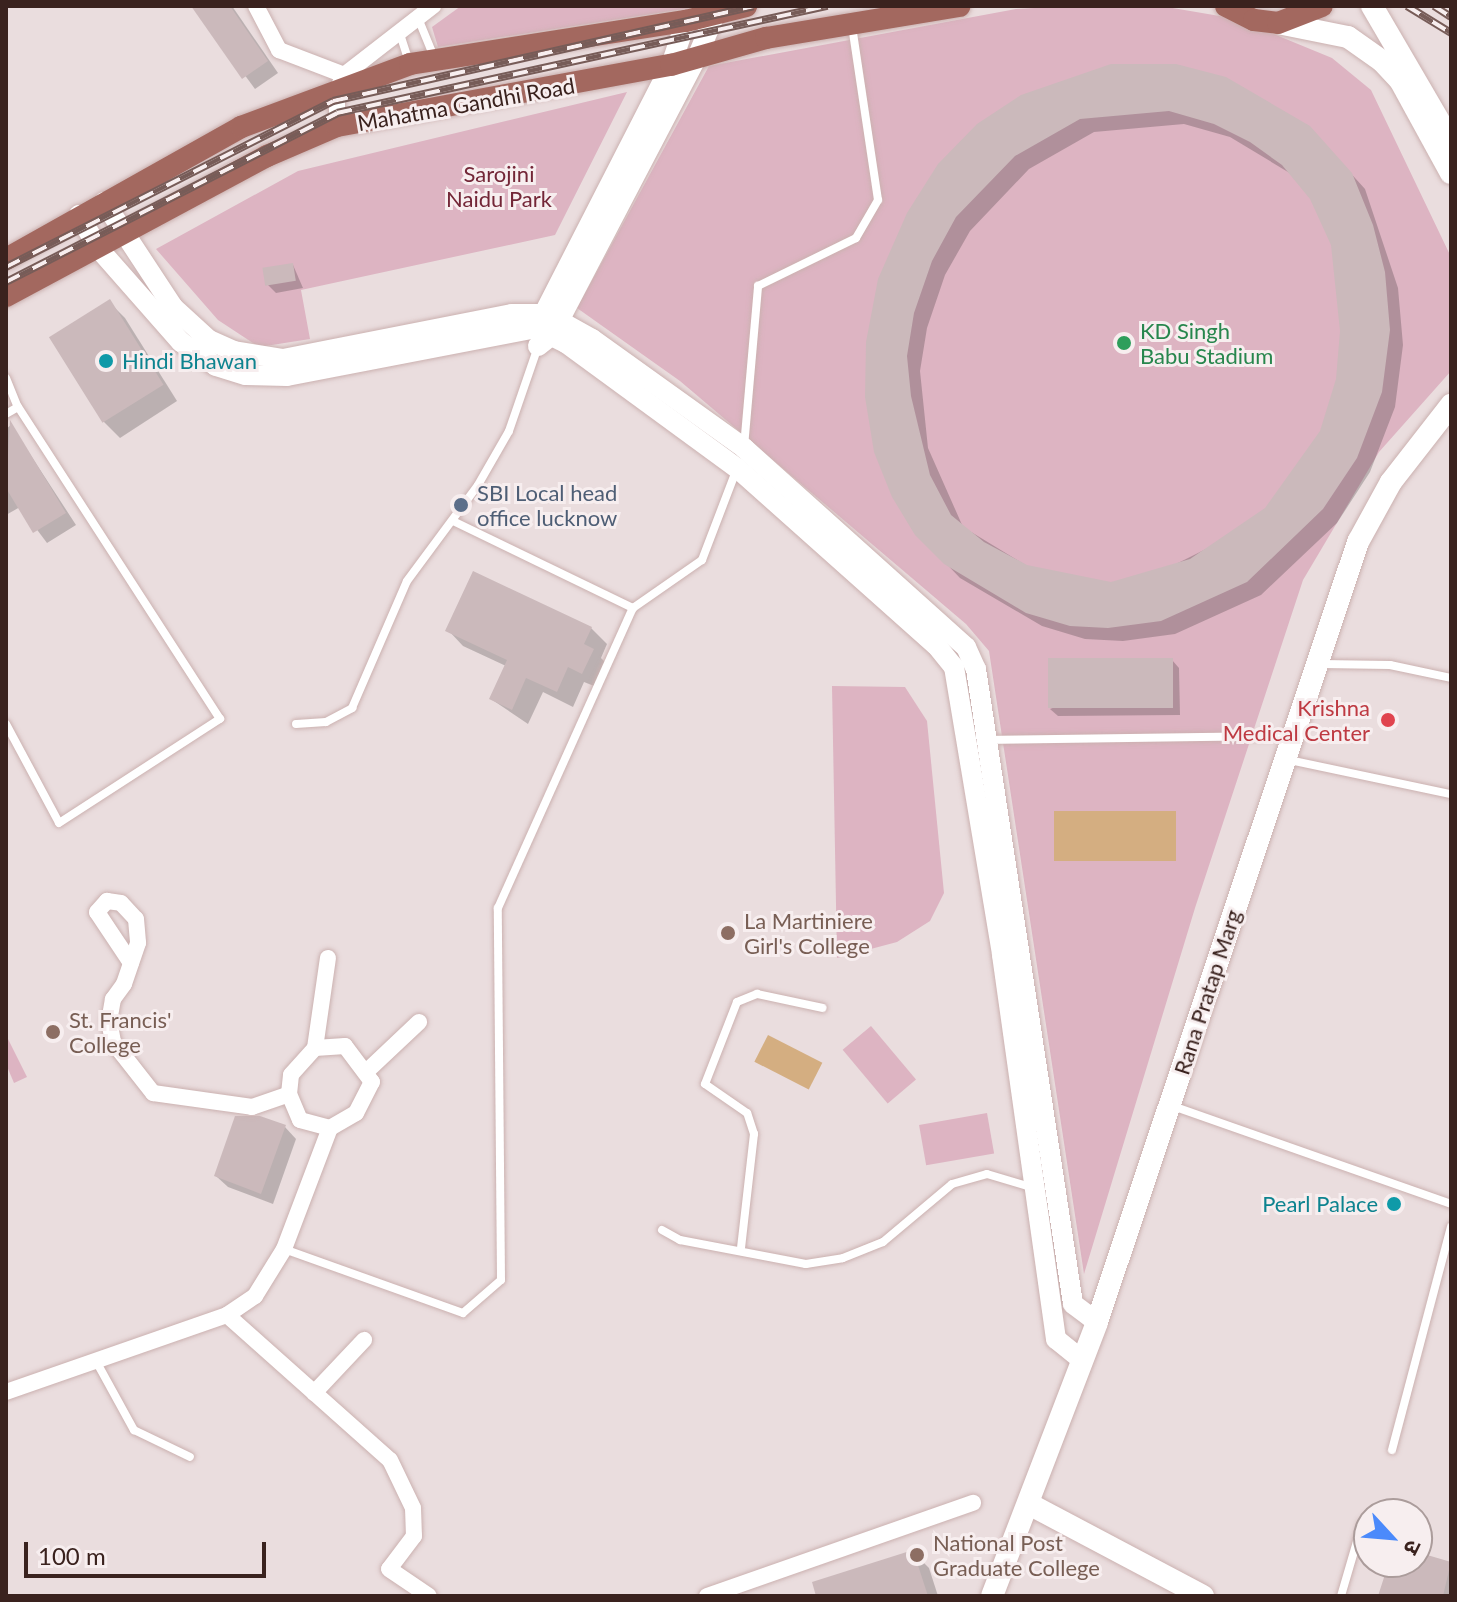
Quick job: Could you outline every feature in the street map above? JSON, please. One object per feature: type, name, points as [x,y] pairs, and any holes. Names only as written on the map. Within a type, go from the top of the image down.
[{"type":"main road","name":"Mahatma Gandhi Road","points":[[6,259],[79,215],[241,127],[340,82],[435,59],[686,21],[746,6]]},
{"type":"main road","name":"Mahatma Gandhi Road","points":[[6,296],[99,249],[267,156],[337,126],[671,65],[766,38],[959,6]]},
{"type":"main road","points":[[1226,6],[1254,20],[1348,37],[1382,61],[1400,80],[1451,173]]},
{"type":"main road","points":[[1278,23],[1322,6]]},
{"type":"main road","points":[[1372,6],[1451,141]]},
{"type":"main road","name":"Rana Pratap Marg","points":[[992,1596],[1097,1322],[1284,759],[1289,736],[1358,542],[1391,482],[1451,405]]},
{"type":"main road","points":[[1029,1504],[1203,1596]]},
{"type":"street","points":[[256,6],[279,50],[340,82]]},
{"type":"street","points":[[337,126],[340,82],[433,6]]},
{"type":"street","points":[[545,329],[698,55],[716,12]]},
{"type":"street","points":[[545,329],[671,65],[686,21]]},
{"type":"street","points":[[104,202],[121,235],[173,307],[209,340],[234,351],[283,359],[512,314],[545,329],[649,401],[740,458],[936,645],[954,667],[976,740],[1073,1304],[1097,1322]]},
{"type":"street","points":[[79,215],[99,249],[181,342],[216,366],[246,375],[287,376],[545,329]]},
{"type":"street","points":[[976,740],[1056,1339],[1082,1360]]},
{"type":"street","points":[[328,958],[315,1048],[291,1075],[289,1094],[300,1120],[330,1128]]},
{"type":"street","points":[[131,963],[109,1021],[113,1042],[153,1093],[252,1107],[289,1094]]},
{"type":"street","points":[[366,1072],[419,1022]]},
{"type":"street","points":[[6,1392],[227,1315],[255,1296],[284,1249],[330,1128],[356,1113],[372,1082],[345,1046],[315,1048]]},
{"type":"street","points":[[227,1315],[390,1460],[413,1508],[414,1536],[389,1569],[429,1596]]},
{"type":"street","points":[[314,1393],[364,1340]]},
{"type":"street","points":[[707,1596],[973,1503]]},
{"type":"lane","points":[[417,17],[435,59]]},
{"type":"lane","points":[[284,1249],[463,1313],[501,1280],[498,908],[633,608],[702,560],[740,458],[758,286],[856,238],[878,200],[852,25]]},
{"type":"lane","points":[[399,31],[410,64]]},
{"type":"lane","points":[[296,724],[326,722],[352,708],[407,581],[453,521],[509,431],[545,329]]},
{"type":"lane","points":[[6,378],[18,407],[220,719],[59,823],[6,724]]},
{"type":"lane","points":[[6,414],[18,407]]},
{"type":"lane","points":[[453,521],[633,608]]},
{"type":"lane","points":[[1316,664],[1390,665],[1451,678]]},
{"type":"lane","points":[[976,740],[1289,736]]},
{"type":"lane","points":[[1284,759],[1451,794]]},
{"type":"lane","points":[[741,1248],[754,1134],[747,1113],[705,1084],[737,1002],[757,994],[823,1008]]},
{"type":"lane","points":[[1169,1105],[1451,1204]]},
{"type":"lane","points":[[662,1230],[680,1240],[741,1248],[806,1264],[843,1258],[883,1242],[952,1184],[987,1174],[1035,1188]]},
{"type":"lane","points":[[1392,1450],[1451,1227]]},
{"type":"lane","points":[[96,1360],[134,1430],[190,1457]]},
{"type":"lane","points":[[1341,1596],[1353,1555]]},
{"type":"green space","points":[[461,6],[703,6],[438,47],[432,27]]},
{"type":"green space","points":[[1161,6],[1237,19],[1332,58],[1371,90],[1451,257],[1451,371],[1379,452],[1303,580],[1195,908],[1084,1274],[989,651],[966,624],[680,381],[577,308],[709,66],[1016,9]]},
{"type":"green space","name":"Sarojini Naidu Park","points":[[627,92],[555,235],[301,290],[310,339],[259,347],[218,320],[156,249],[298,171]]},
{"type":"green space","points":[[832,686],[905,687],[927,721],[944,893],[930,921],[897,942],[837,958]]},
{"type":"green space","points":[[871,1026],[916,1080],[888,1103],[843,1050]]},
{"type":"green space","points":[[6,1035],[27,1077],[14,1083],[6,1064]]},
{"type":"green space","points":[[987,1113],[994,1153],[926,1165],[919,1125]]},
{"type":"shaded area","points":[[1054,811],[1176,811],[1176,861],[1054,861]]},
{"type":"shaded area","points":[[768,1035],[822,1063],[809,1089],[754,1062]]},
{"type":"building","points":[[191,6],[230,6],[268,61],[242,79]]},
{"type":"building","points":[[1111,64],[1176,64],[1226,77],[1310,126],[1352,173],[1373,225],[1385,272],[1390,330],[1382,392],[1357,458],[1323,509],[1247,582],[1161,621],[1108,628],[1070,626],[1026,613],[944,564],[915,535],[892,497],[874,452],[865,397],[866,342],[878,279],[907,213],[938,164],[977,124],[1021,95]],"holes":[[[1169,111],[1214,124],[1250,142],[1282,165],[1310,199],[1331,245],[1340,331],[1336,379],[1320,431],[1265,508],[1190,559],[1111,582],[1027,565],[984,542],[951,515],[930,475],[911,396],[907,356],[914,313],[932,261],[956,217],[1015,156],[1080,119]]]},
{"type":"building","points":[[293,263],[296,281],[265,286],[262,268]]},
{"type":"building","name":"Hindi Bhawan","points":[[110,299],[164,385],[102,423],[49,337]]},
{"type":"building","points":[[10,420],[66,513],[33,533],[6,488]]},
{"type":"building","points":[[473,571],[592,627],[584,644],[594,649],[582,674],[568,667],[557,692],[526,678],[512,710],[489,699],[507,660],[445,631]]},
{"type":"building","points":[[1048,658],[1173,658],[1173,708],[1048,708]]},
{"type":"building","points":[[235,1116],[260,1116],[286,1125],[261,1194],[214,1176]]},
{"type":"building","points":[[913,1550],[928,1596],[816,1596],[812,1582]]},
{"type":"building","points":[[1433,1557],[1451,1562],[1443,1596],[1378,1596],[1384,1578],[1433,1578]]},
{"type":"railway","points":[[6,267],[333,101],[753,6]]},
{"type":"railway","points":[[6,282],[337,113],[827,6]]},
{"type":"railway","points":[[1407,6],[1451,33]]},
{"type":"railway","points":[[1434,6],[1451,17]]},
{"type":"place","name":"KD Singh Babu Stadium","points":[[1124,343]]},
{"type":"place","name":"Hindi Bhawan","points":[[106,361]]},
{"type":"place","name":"SBI Local head office lucknow","points":[[461,505]]},
{"type":"place","name":"Krishna Medical Center","points":[[1388,720]]},
{"type":"place","name":"La Martiniere Girl's College","points":[[728,933]]},
{"type":"place","name":"St. Francis' College","points":[[53,1032]]},
{"type":"place","name":"Pearl Palace","points":[[1394,1204]]},
{"type":"place","name":"National Post Graduate College","points":[[917,1555]]}]
